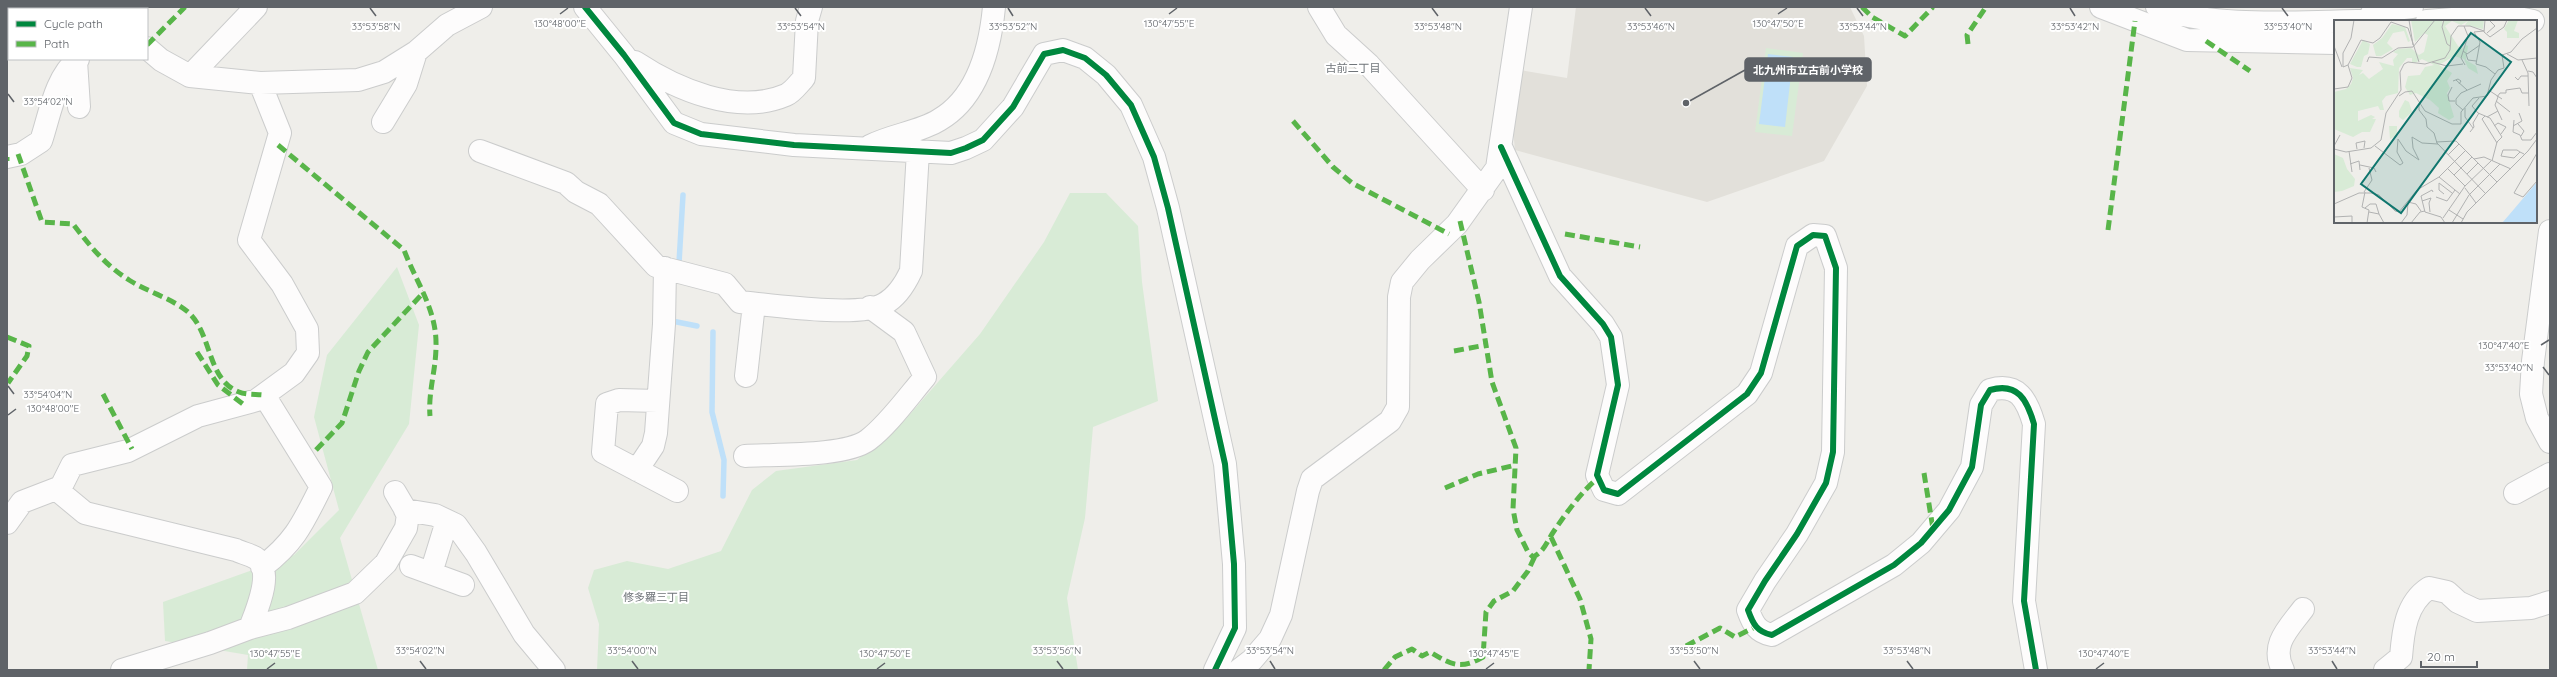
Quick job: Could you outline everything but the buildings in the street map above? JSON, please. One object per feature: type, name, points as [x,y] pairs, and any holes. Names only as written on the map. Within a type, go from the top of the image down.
[{"type":"street","points":[[190,76],[256,7]]},
{"type":"street","points":[[148,49],[161,60],[190,76],[260,83],[358,80],[384,72],[416,52],[447,25],[481,7]]},
{"type":"street","points":[[584,7],[624,55],[674,123],[701,134],[794,145],[951,153],[983,140],[1013,106],[1044,54],[1063,50],[1085,58],[1106,75],[1131,104],[1154,158],[1168,208],[1225,464],[1234,564],[1235,628],[1215,670]]},
{"type":"street","points":[[624,55],[662,80],[696,94],[753,103],[776,98],[787,95],[804,78],[807,21],[811,7]]},
{"type":"street","points":[[866,148],[884,138],[938,121],[960,104],[978,73],[989,44],[994,7]]},
{"type":"street","points":[[1319,7],[1336,35],[1369,65],[1483,190]]},
{"type":"street","points":[[1239,670],[1252,660],[1270,639],[1280,615],[1308,490],[1312,479],[1390,421],[1398,407],[1399,296],[1402,282],[1420,260],[1457,224],[1483,190],[1497,168],[1521,7]]},
{"type":"street","points":[[2101,7],[2187,40],[2334,43]]},
{"type":"street","points":[[2157,7],[2173,14],[2241,22],[2334,20]]},
{"type":"street","points":[[2358,20],[2412,7]]},
{"type":"street","points":[[2440,20],[2504,15],[2528,20]]},
{"type":"street","points":[[2537,22],[2550,29]]},
{"type":"street","points":[[383,122],[406,84],[416,52]]},
{"type":"street","points":[[77,60],[80,107]]},
{"type":"street","points":[[7,157],[21,154],[41,141],[58,86],[77,60]]},
{"type":"street","points":[[7,523],[22,502],[61,487],[72,465],[128,451],[198,416],[257,400],[294,373],[308,353],[306,329],[282,284],[249,240],[280,133],[260,83]]},
{"type":"street","points":[[1501,147],[1560,276],[1603,324],[1611,338],[1618,385],[1598,475],[1604,490],[1618,494],[1747,394],[1761,373],[1797,246],[1813,235],[1825,236],[1836,268],[1833,452],[1826,483],[1797,534],[1764,581],[1748,610],[1753,625],[1763,633],[1772,635],[1847,593],[1894,564],[1921,543],[1949,510],[1972,467],[1981,405],[1990,390],[2002,386],[2013,390],[2028,404],[2034,424],[2024,601],[2036,670]]},
{"type":"street","points":[[480,151],[566,183],[576,192],[599,204],[656,266],[725,284],[740,302],[850,310],[884,304],[903,288],[911,271],[918,151]]},
{"type":"street","points":[[2550,232],[2533,361],[2532,394],[2537,418],[2550,442]]},
{"type":"street","points":[[637,470],[653,446],[658,401],[665,268]]},
{"type":"street","points":[[746,376],[754,304]]},
{"type":"street","points":[[745,456],[831,451],[847,449],[867,441],[925,377],[904,332],[870,307]]},
{"type":"street","points":[[262,567],[277,556],[298,533],[321,487],[264,395]]},
{"type":"street","points":[[658,401],[619,400],[607,404],[603,452],[677,491]]},
{"type":"street","points":[[2515,493],[2550,474]]},
{"type":"street","points":[[56,489],[85,513],[236,550],[257,559],[262,567],[263,590],[250,628]]},
{"type":"street","points":[[122,670],[210,643],[250,628],[288,618],[355,593],[386,563],[406,528],[408,514],[400,501],[456,525],[476,553],[524,634],[554,670]]},
{"type":"street","points":[[447,521],[421,569],[459,594],[476,553]]},
{"type":"street","points":[[2385,670],[2402,657],[2403,628],[2418,596],[2429,588],[2447,592],[2458,602],[2477,611],[2531,608],[2550,602]]},
{"type":"street","points":[[2283,670],[2278,661],[2277,649],[2303,609]]},
{"type":"shaded area","points":[[1576,7],[1850,7],[1864,36],[1867,86],[1824,161],[1707,202],[1515,150],[1512,120],[1520,70],[1567,78]]},
{"type":"green space","points":[[1766,48],[1803,53],[1792,136],[1755,132]]},
{"type":"green space","points":[[1070,193],[1106,193],[1138,226],[1142,282],[1158,401],[1093,427],[1085,518],[1067,598],[1078,670],[597,670],[599,624],[588,588],[594,570],[627,561],[668,569],[721,551],[752,490],[776,471],[857,460],[904,421],[980,334],[1044,242]]},
{"type":"green space","points":[[397,267],[419,325],[409,424],[340,538],[378,670],[247,670],[248,655],[165,641],[163,602],[294,555],[339,510],[314,417],[327,355]]},
{"type":"water","points":[[1768,54],[1793,57],[1785,127],[1759,124]]},
{"type":"waterway","points":[[679,263],[683,195]]},
{"type":"waterway","points":[[672,317],[672,321],[697,326]]},
{"type":"waterway","points":[[713,332],[712,412],[724,460],[723,496]]},
{"type":"marked path","points":[[54,7],[60,8]]},
{"type":"marked path","points":[[148,44],[185,7]]},
{"type":"marked path","points":[[1862,7],[1872,17],[1905,36],[1933,7]]},
{"type":"marked path","points":[[1968,44],[1967,35],[1986,7]]},
{"type":"marked path","points":[[2108,230],[2135,21]]},
{"type":"marked path","points":[[2206,41],[2250,71]]},
{"type":"marked path","points":[[1293,121],[1333,167],[1352,183],[1449,234]]},
{"type":"marked path","points":[[278,145],[404,250],[425,296],[433,320],[436,355],[430,398],[430,416]]},
{"type":"marked path","points":[[18,154],[42,222],[73,224],[98,255],[120,274],[136,284],[182,307],[196,321],[202,332],[215,367],[229,386],[242,393],[264,395]]},
{"type":"marked path","points":[[1460,221],[1479,302],[1492,382],[1516,448],[1513,509],[1517,530],[1528,552],[1533,557],[1543,549],[1575,502],[1599,477]]},
{"type":"marked path","points":[[1565,234],[1640,247]]},
{"type":"marked path","points":[[316,450],[342,423],[359,371],[368,352],[424,292]]},
{"type":"marked path","points":[[7,337],[29,346],[27,356],[8,383]]},
{"type":"marked path","points":[[1454,351],[1486,345]]},
{"type":"marked path","points":[[197,352],[218,385],[243,404]]},
{"type":"marked path","points":[[103,394],[132,449]]},
{"type":"marked path","points":[[1445,488],[1478,474],[1516,465]]},
{"type":"marked path","points":[[1924,473],[1933,529]]},
{"type":"marked path","points":[[1551,537],[1580,599],[1591,639],[1589,670]]},
{"type":"marked path","points":[[1384,670],[1395,657],[1412,649],[1422,656],[1430,652],[1450,663],[1462,665],[1468,664],[1483,657],[1486,612],[1494,601],[1513,591],[1528,571],[1535,556]]},
{"type":"marked path","points":[[1686,646],[1720,628],[1735,637],[1755,627]]},
{"type":"cycle path","points":[[585,7],[624,55],[674,123],[701,134],[794,145],[951,153],[983,140],[1013,107],[1044,54],[1063,50],[1085,58],[1106,75],[1131,105],[1154,157],[1168,208],[1225,464],[1234,564],[1235,628],[1215,670]]},
{"type":"cycle path","points":[[1501,147],[1560,276],[1603,324],[1611,337],[1618,385],[1597,475],[1604,490],[1618,494],[1747,394],[1761,373],[1797,246],[1813,235],[1825,236],[1836,268],[1833,452],[1826,483],[1797,534],[1765,581],[1748,610],[1756,627],[1767,634],[1772,635],[1894,565],[1921,543],[1949,510],[1972,467],[1981,405],[1990,390],[2000,388],[2008,389],[2020,395],[2028,407],[2034,424],[2024,601],[2036,670]]},
{"type":"place","name":"北九州市立古前小学校","points":[[1686,103]]},
{"type":"district","name":"古前二丁目","points":[[1353,68]]},
{"type":"district","name":"修多羅三丁目","points":[[656,597]]}]
